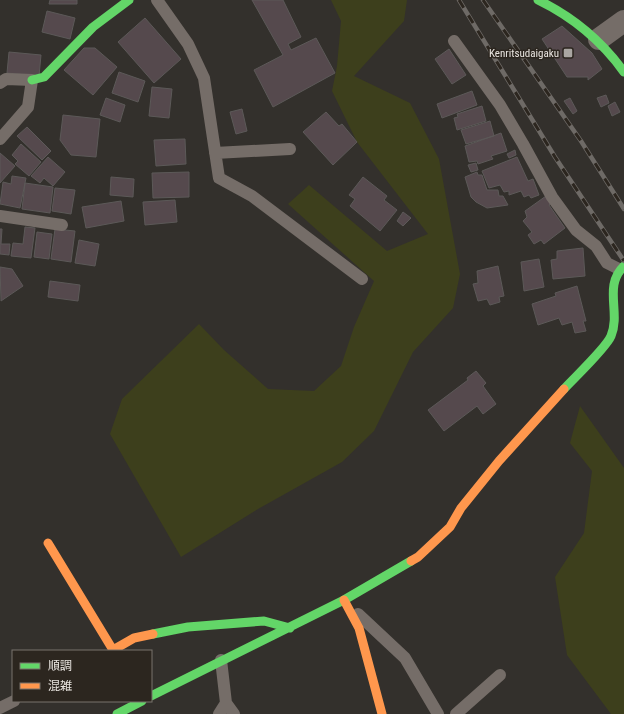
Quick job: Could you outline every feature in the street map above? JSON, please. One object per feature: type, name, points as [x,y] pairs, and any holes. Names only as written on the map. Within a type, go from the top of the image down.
[{"type":"street","points":[[32,80],[44,76],[93,27],[130,0]]},
{"type":"street","points":[[538,0],[571,18],[599,39],[624,72]]},
{"type":"street","points":[[599,39],[624,21]]},
{"type":"street","points":[[152,695],[344,600],[418,557],[433,545],[450,526],[461,508],[499,461],[581,369],[602,350],[610,340],[613,328],[613,288],[615,276],[622,268]]},
{"type":"street","points":[[48,544],[112,650],[134,638],[188,626],[264,621],[290,628]]},
{"type":"street","points":[[344,600],[359,628],[382,714]]},
{"type":"street","points":[[117,714],[140,702]]},
{"type":"lane","points":[[157,0],[188,44],[204,78],[219,178],[252,196],[362,279]]},
{"type":"lane","points":[[454,42],[500,105],[552,197],[576,230],[596,246],[608,263],[622,268]]},
{"type":"lane","points":[[0,82],[6,79],[32,80],[28,107],[0,139]]},
{"type":"lane","points":[[215,153],[290,149]]},
{"type":"lane","points":[[0,216],[62,225]]},
{"type":"lane","points":[[344,600],[405,658],[438,714]]},
{"type":"lane","points":[[221,660],[226,703],[234,714]]},
{"type":"lane","points":[[456,714],[500,675]]},
{"type":"lane","points":[[0,708],[12,702]]},
{"type":"lane","points":[[219,714],[226,703]]},
{"type":"green space","points":[[331,0],[407,0],[404,21],[354,76],[410,103],[439,159],[460,274],[453,308],[413,352],[374,431],[342,462],[258,509],[181,557],[110,434],[122,399],[199,324],[224,350],[268,389],[314,391],[341,366],[354,327],[374,281],[288,204],[309,185],[387,251],[428,234],[357,142],[332,91],[337,66],[341,21]]},
{"type":"green space","points":[[580,406],[624,468],[624,714],[611,714],[567,655],[555,577],[584,533],[592,471],[570,443]]},
{"type":"building","points":[[50,0],[77,0],[77,4],[49,4]]},
{"type":"building","points":[[252,0],[283,0],[301,37],[288,44],[291,50],[316,38],[335,73],[273,107],[254,70],[283,55]]},
{"type":"building","points":[[47,11],[75,18],[70,39],[42,32]]},
{"type":"building","points":[[145,18],[181,59],[154,83],[118,42]]},
{"type":"building","points":[[562,26],[592,53],[602,69],[588,80],[588,77],[567,77],[542,39]]},
{"type":"building","points":[[84,48],[95,48],[117,67],[93,95],[64,70]]},
{"type":"building","points":[[449,49],[466,75],[452,84],[435,59]]},
{"type":"building","points":[[9,52],[41,55],[39,76],[7,73]]},
{"type":"building","points":[[119,72],[145,81],[138,102],[112,93]]},
{"type":"building","points":[[152,87],[172,89],[169,118],[149,116]]},
{"type":"building","points":[[472,91],[477,105],[442,118],[437,104]]},
{"type":"building","points":[[606,95],[609,103],[601,107],[597,98]]},
{"type":"building","points":[[106,98],[125,105],[120,122],[100,115]]},
{"type":"building","points":[[570,98],[577,111],[573,114],[564,101]]},
{"type":"building","points":[[615,102],[620,112],[612,116],[608,106]]},
{"type":"building","points":[[482,106],[486,121],[457,130],[454,118],[458,117],[457,114]]},
{"type":"building","points":[[242,109],[247,131],[236,134],[230,112]]},
{"type":"building","points":[[326,112],[339,126],[342,124],[357,142],[333,165],[303,132]]},
{"type":"building","points":[[63,115],[100,119],[96,157],[71,155],[60,140]]},
{"type":"building","points":[[490,121],[494,136],[466,144],[461,130]]},
{"type":"building","points":[[27,127],[51,151],[42,160],[17,136]]},
{"type":"building","points":[[501,133],[507,151],[491,156],[493,159],[478,164],[477,161],[469,162],[465,146]]},
{"type":"building","points":[[185,139],[186,164],[156,166],[154,140]]},
{"type":"building","points":[[21,144],[41,162],[29,176],[15,164],[18,161],[12,155]]},
{"type":"building","points":[[515,150],[516,155],[509,158],[507,154]]},
{"type":"building","points":[[0,153],[15,166],[0,183]]},
{"type":"building","points":[[48,157],[65,172],[53,186],[44,178],[40,183],[31,176]]},
{"type":"building","points":[[517,157],[528,181],[533,179],[539,195],[531,198],[529,195],[524,197],[521,191],[509,195],[509,191],[504,192],[500,185],[489,188],[482,171]]},
{"type":"building","points":[[476,163],[478,170],[471,172],[468,165]]},
{"type":"building","points":[[189,172],[189,197],[153,198],[152,173]]},
{"type":"building","points":[[477,172],[478,175],[482,175],[487,190],[498,190],[499,196],[503,196],[508,205],[487,208],[476,202],[471,197],[465,177]]},
{"type":"building","points":[[12,176],[26,178],[20,208],[0,204],[3,182],[11,184]]},
{"type":"building","points":[[111,177],[134,179],[133,197],[110,195]]},
{"type":"building","points":[[363,177],[387,196],[384,200],[397,210],[380,231],[350,206],[355,199],[349,195]]},
{"type":"building","points":[[25,183],[53,187],[50,213],[22,209]]},
{"type":"building","points":[[55,188],[75,190],[71,214],[52,211]]},
{"type":"building","points":[[546,196],[551,203],[549,205],[565,228],[544,244],[541,240],[534,244],[528,235],[532,232],[523,221],[527,217],[525,211]]},
{"type":"building","points":[[175,200],[177,222],[145,225],[143,202]]},
{"type":"building","points":[[121,201],[124,221],[86,228],[82,207]]},
{"type":"building","points":[[403,212],[411,218],[403,226],[397,221]]},
{"type":"building","points":[[25,227],[35,228],[31,258],[11,256],[13,243],[23,244]]},
{"type":"building","points":[[0,229],[2,229],[1,244],[10,244],[9,255],[0,254]]},
{"type":"building","points":[[55,229],[75,231],[71,262],[51,259]]},
{"type":"building","points":[[37,232],[52,234],[49,259],[34,257]]},
{"type":"building","points":[[79,240],[99,244],[95,266],[75,263]]},
{"type":"building","points":[[583,248],[585,276],[553,279],[551,260],[557,259],[557,251]]},
{"type":"building","points":[[539,259],[544,287],[524,291],[521,262]]},
{"type":"building","points":[[498,266],[504,296],[499,297],[500,302],[490,305],[487,299],[478,301],[473,284],[478,283],[477,271]]},
{"type":"building","points":[[0,267],[12,269],[23,286],[1,301]]},
{"type":"building","points":[[50,281],[80,285],[78,301],[48,297]]},
{"type":"building","points":[[577,286],[586,321],[583,321],[586,331],[575,333],[572,322],[562,325],[559,318],[538,325],[532,304],[556,296],[555,293]]},
{"type":"building","points":[[476,371],[486,383],[483,386],[496,404],[483,414],[477,406],[444,431],[428,410],[468,380],[467,378]]},
{"type":"railway","points":[[459,0],[555,157],[624,261]]},
{"type":"railway","points":[[483,0],[581,141],[624,209]]},
{"type":"traffic: fast","points":[[32,80],[44,77],[93,27],[129,0]]},
{"type":"traffic: fast","points":[[538,0],[563,14],[586,30],[606,50],[624,72]]},
{"type":"traffic: fast","points":[[564,389],[597,355],[611,336],[614,327],[613,291],[618,274],[624,266]]},
{"type":"traffic: fast","points":[[152,696],[344,600],[411,561]]},
{"type":"traffic: fast","points":[[153,634],[188,627],[264,621],[290,628]]},
{"type":"traffic: fast","points":[[117,714],[140,702]]},
{"type":"traffic: slow","points":[[411,561],[418,557],[450,527],[461,508],[499,461],[564,389]]},
{"type":"traffic: slow","points":[[48,543],[113,650],[134,638],[153,634]]},
{"type":"traffic: slow","points":[[344,600],[359,628],[382,714]]},
{"type":"place","name":"Kenritsudaigaku","points":[[568,53]]}]
